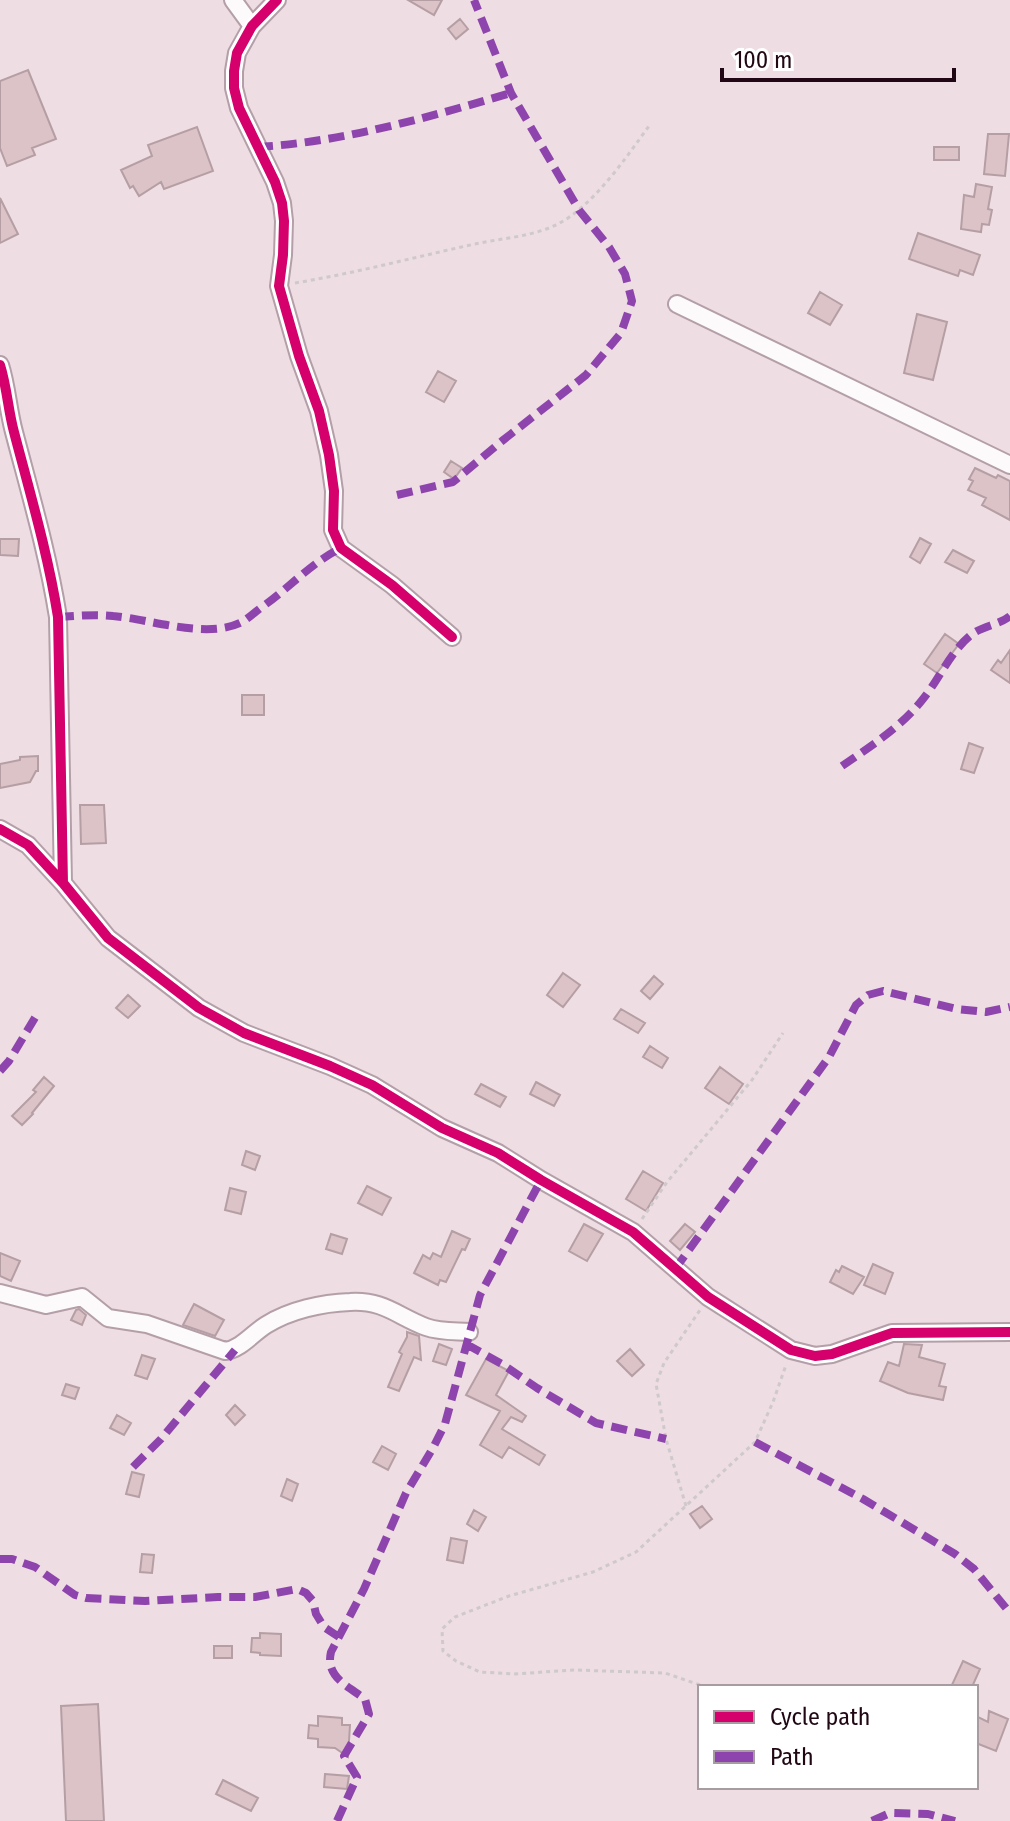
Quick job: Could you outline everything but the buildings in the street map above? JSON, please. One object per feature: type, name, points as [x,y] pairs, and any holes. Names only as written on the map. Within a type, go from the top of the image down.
[{"type":"street","points":[[233,0],[252,26]]},
{"type":"street","points":[[277,0],[252,26],[237,53],[234,88],[239,108],[282,203],[283,255],[279,286],[319,411],[329,455],[334,491],[333,530],[341,548],[392,585],[452,637]]},
{"type":"street","points":[[677,304],[1010,465]]},
{"type":"street","points":[[0,365],[11,422],[52,577],[58,617],[63,883]]},
{"type":"street","points":[[0,829],[28,845],[108,938],[199,1008],[244,1033],[372,1085],[442,1128],[498,1153],[633,1232],[708,1297],[791,1350],[815,1356],[832,1354],[892,1333],[1010,1332]]},
{"type":"street","points":[[0,1293],[46,1305],[82,1297],[108,1318],[147,1324],[225,1351],[235,1350],[268,1323],[294,1312],[348,1302],[369,1302],[388,1307],[430,1328],[469,1332]]},
{"type":"path","points":[[279,286],[521,236],[556,225],[579,210],[615,172],[649,126]]},
{"type":"path","points":[[633,1232],[667,1182],[752,1080],[783,1033]]},
{"type":"path","points":[[686,1507],[666,1439],[656,1384],[664,1363],[708,1297]]},
{"type":"path","points":[[700,1685],[665,1673],[575,1670],[513,1674],[480,1672],[443,1651],[442,1629],[455,1617],[509,1596],[593,1572],[636,1552],[755,1442],[791,1350]]},
{"type":"marked path","points":[[397,495],[453,482],[586,375],[621,333],[632,301],[625,274],[609,247],[579,210],[511,93],[474,0]]},
{"type":"marked path","points":[[257,147],[354,134],[511,93]]},
{"type":"marked path","points":[[58,617],[106,615],[196,629],[228,627],[247,619],[310,568],[341,548]]},
{"type":"marked path","points":[[842,766],[885,736],[914,709],[957,649],[971,635],[1010,616]]},
{"type":"marked path","points":[[675,1269],[829,1057],[856,1005],[868,995],[883,991],[957,1009],[986,1012],[1010,1007]]},
{"type":"marked path","points":[[0,1071],[36,1016]]},
{"type":"marked path","points":[[337,1821],[357,1777],[344,1756],[369,1714],[365,1699],[345,1685],[331,1668],[331,1652],[364,1589],[406,1493],[445,1424],[480,1295],[541,1180]]},
{"type":"marked path","points":[[466,1344],[596,1423],[666,1439]]},
{"type":"marked path","points":[[133,1467],[161,1439],[235,1350]]},
{"type":"marked path","points":[[755,1442],[863,1499],[955,1554],[974,1569],[1010,1613]]},
{"type":"marked path","points":[[0,1559],[12,1559],[35,1567],[75,1595],[86,1598],[145,1601],[255,1597],[297,1589],[313,1601],[324,1627],[339,1637]]},
{"type":"marked path","points":[[872,1821],[890,1813],[928,1814],[955,1821]]},
{"type":"cycle path","points":[[277,0],[252,26],[237,53],[234,88],[239,108],[282,203],[283,255],[279,286],[319,411],[329,455],[334,491],[333,530],[341,548],[392,585],[452,637]]},
{"type":"cycle path","points":[[0,365],[58,617],[63,883]]},
{"type":"cycle path","points":[[0,829],[28,845],[108,938],[199,1008],[244,1033],[372,1085],[442,1128],[498,1153],[633,1232],[708,1297],[791,1350],[815,1356],[832,1354],[892,1333],[1010,1332]]}]
